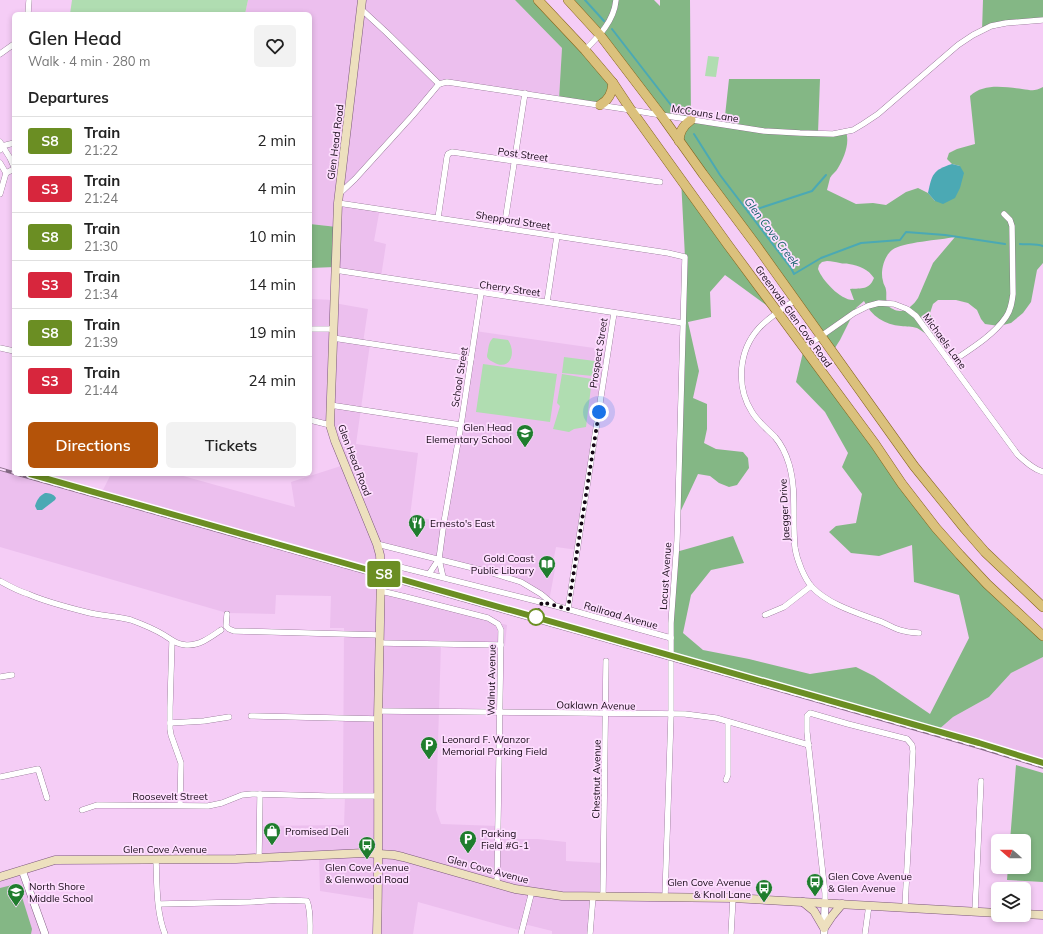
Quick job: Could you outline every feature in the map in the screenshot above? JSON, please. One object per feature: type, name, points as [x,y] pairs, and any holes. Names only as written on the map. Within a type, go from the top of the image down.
[{"type":"main road","name":"Glen Head Road","points":[[362,0],[338,203],[330,425],[335,441],[377,544],[380,562],[381,591],[378,715],[379,873],[377,934]]},
{"type":"main road","name":"Greenvale Glen Cove Road","points":[[538,0],[585,50],[613,83],[778,313],[875,444],[902,484],[936,528],[987,584],[1043,636]]},
{"type":"main road","name":"Greenvale Glen Cove Road","points":[[568,0],[600,35],[661,115],[822,336],[914,466],[985,552],[1043,607]]},
{"type":"main road","points":[[600,105],[609,97],[613,83]]},
{"type":"main road","points":[[679,141],[684,125],[691,120]]},
{"type":"main road","name":"Glen Cove Avenue","points":[[0,877],[55,860],[194,860],[364,853],[394,855],[515,889],[562,896],[733,898],[991,912]]},
{"type":"main road","points":[[803,902],[814,911],[824,931]]},
{"type":"main road","points":[[824,931],[832,916],[842,904]]},
{"type":"main road","points":[[1031,914],[1043,915]]},
{"type":"street","points":[[28,12],[29,0]]},
{"type":"street","points":[[585,50],[600,35],[610,20],[616,0]]},
{"type":"street","points":[[339,194],[409,120],[439,84],[361,9]]},
{"type":"street","name":"McCouns Lane","points":[[439,84],[447,82],[764,131],[833,134],[853,130],[878,114],[958,45],[973,35],[991,26],[1006,23],[1043,20]]},
{"type":"street","points":[[0,54],[12,45]]},
{"type":"street","points":[[504,228],[525,94]]},
{"type":"street","points":[[12,143],[1,146],[12,165]]},
{"type":"street","name":"Post Street","points":[[438,218],[447,157],[448,154],[452,152],[660,182]]},
{"type":"street","points":[[0,163],[6,173]]},
{"type":"street","points":[[0,194],[6,173],[12,169]]},
{"type":"street","name":"Sheppard Street","points":[[338,203],[668,253],[685,257]]},
{"type":"street","points":[[950,363],[983,340],[999,326],[1007,316],[1012,304],[1012,226],[1010,220],[1004,214]]},
{"type":"street","points":[[547,302],[557,236]]},
{"type":"street","name":"Locust Avenue","points":[[665,897],[671,715],[671,638],[681,425],[685,257]]},
{"type":"street","name":"Cherry Street","points":[[335,270],[683,323]]},
{"type":"street","name":"School Street","points":[[443,578],[439,559],[481,292]]},
{"type":"street","name":"Jaegger Drive","points":[[795,300],[759,328],[754,334],[743,358],[741,371],[745,397],[752,412],[776,439],[785,452],[789,462],[794,487],[795,549],[799,564],[811,586],[828,599],[854,612],[904,631],[919,633]]},
{"type":"street","name":"Michaels Lane","points":[[804,348],[854,313],[868,306],[880,303],[894,304],[907,309],[916,316],[1018,455],[1028,465],[1038,471],[1043,472]]},
{"type":"street","name":"Prospect Street","points":[[568,609],[614,312]]},
{"type":"street","points":[[312,329],[471,359]]},
{"type":"street","points":[[0,348],[12,351]]},
{"type":"street","points":[[330,405],[461,425]]},
{"type":"street","points":[[312,420],[330,425]]},
{"type":"street","points":[[377,544],[490,572],[521,582],[541,594],[556,606]]},
{"type":"street","name":"School Street","points":[[429,574],[439,559]]},
{"type":"street","name":"Railroad Avenue","points":[[380,562],[568,609],[671,638]]},
{"type":"street","points":[[0,581],[27,594],[59,605],[88,613],[129,620],[149,627],[165,636],[172,642],[184,645],[191,646],[207,640],[221,630]]},
{"type":"street","points":[[765,615],[784,607],[811,586]]},
{"type":"street","name":"Walnut Avenue","points":[[381,591],[488,618],[498,624],[501,630],[497,884]]},
{"type":"street","points":[[227,614],[226,626],[234,631],[501,646]]},
{"type":"street","points":[[172,642],[170,723],[171,735],[181,763],[180,805]]},
{"type":"street","name":"Chestnut Avenue","points":[[603,896],[606,661]]},
{"type":"street","points":[[0,677],[12,674]]},
{"type":"street","name":"Oaklawn Avenue","points":[[251,716],[500,712],[685,714],[705,716],[809,745]]},
{"type":"street","points":[[824,931],[825,893],[807,732],[807,716],[810,713],[907,739],[912,745],[913,779],[905,907]]},
{"type":"street","points":[[170,723],[204,721],[229,716]]},
{"type":"street","points":[[726,780],[728,775],[728,722]]},
{"type":"street","points":[[0,777],[38,769],[47,798]]},
{"type":"street","points":[[975,911],[981,781]]},
{"type":"street","points":[[259,857],[260,794]]},
{"type":"street","name":"Roosevelt Street","points":[[82,810],[97,805],[215,805],[242,795],[260,794],[378,796]]},
{"type":"street","points":[[156,859],[159,904],[162,927],[165,934]]},
{"type":"street","points":[[22,870],[44,934]]},
{"type":"street","points":[[521,934],[532,891]]},
{"type":"street","points":[[590,934],[593,896]]},
{"type":"street","points":[[731,934],[733,898]]},
{"type":"street","points":[[159,904],[281,900],[307,901],[310,913],[310,934]]},
{"type":"street","points":[[865,934],[869,905]]},
{"type":"shaded area","points":[[72,0],[248,0],[245,12],[70,12]]},
{"type":"shaded area","points":[[248,0],[515,0],[562,48],[559,99],[447,82],[439,84],[346,188],[338,203],[380,208],[374,241],[386,244],[381,277],[336,269],[337,227],[312,224],[312,12],[245,12]]},
{"type":"shaded area","points":[[515,0],[538,0],[613,83],[602,105],[559,99],[562,48]]},
{"type":"shaded area","points":[[569,0],[654,0],[660,6],[660,0],[690,0],[691,119],[724,125],[729,79],[820,79],[818,133],[846,132],[847,136],[847,146],[844,155],[837,169],[830,178],[827,190],[856,204],[873,203],[886,205],[906,192],[918,188],[928,193],[935,201],[960,166],[952,164],[947,159],[949,153],[975,144],[970,96],[982,89],[994,87],[1037,90],[1043,87],[1043,263],[1037,270],[1031,302],[1023,313],[1011,323],[999,326],[985,324],[977,310],[968,303],[956,300],[938,300],[933,304],[930,313],[941,335],[938,346],[926,334],[917,328],[889,324],[879,319],[870,311],[864,301],[856,308],[833,351],[679,141],[690,120],[661,115]],"holes":[[[955,237],[933,263],[918,298],[913,304],[907,309],[900,311],[889,307],[882,277],[883,264],[889,253],[897,247],[904,245]],[[827,261],[860,267],[869,272],[874,278],[870,285],[862,288],[850,289],[854,300],[843,297],[838,294],[820,274],[818,269],[819,265],[822,262]]]},
{"type":"shaded area","points":[[983,0],[1043,0],[1043,20],[1022,21],[982,31]]},
{"type":"shaded area","points":[[708,56],[719,57],[716,77],[705,76]]},
{"type":"shaded area","points":[[952,164],[960,166],[964,173],[960,188],[955,198],[943,204],[935,201],[928,193],[929,187],[932,177],[937,171]]},
{"type":"shaded area","points":[[681,179],[777,313],[725,275],[710,292],[711,317],[688,322],[699,371],[693,398],[707,404],[707,429],[704,443],[716,449],[743,452],[748,458],[749,468],[737,485],[729,487],[719,483],[710,476],[698,474],[677,519],[685,257]]},
{"type":"shaded area","points":[[312,224],[337,227],[335,267],[312,268]]},
{"type":"shaded area","points":[[312,299],[334,300],[334,303],[368,309],[363,343],[370,344],[356,444],[418,453],[410,516],[444,522],[475,331],[608,350],[578,550],[556,547],[552,568],[555,569],[549,601],[521,582],[378,544],[381,574],[101,494],[110,476],[183,476],[295,507],[291,482],[344,465],[330,425],[312,420]]},
{"type":"shaded area","points":[[493,338],[508,340],[511,345],[512,355],[508,363],[504,365],[491,361],[488,358],[487,355],[489,345]]},
{"type":"shaded area","points":[[804,348],[936,528],[1043,637],[1043,657],[1011,673],[989,697],[953,717],[937,731],[671,656],[676,552],[733,536],[744,563],[711,570],[691,595],[683,633],[703,650],[749,659],[810,674],[856,667],[874,676],[930,714],[969,638],[959,595],[914,582],[912,545],[879,556],[851,553],[829,532],[836,526],[856,523],[862,494],[842,467],[848,453],[825,412],[796,382]]},
{"type":"shaded area","points":[[564,357],[595,361],[593,376],[562,373]]},
{"type":"shaded area","points":[[483,364],[557,374],[550,422],[476,412]]},
{"type":"shaded area","points":[[562,374],[592,379],[586,427],[574,429],[569,432],[553,429],[560,406],[557,403]]},
{"type":"shaded area","points":[[0,469],[12,472],[12,476],[25,476],[390,580],[386,595],[507,625],[505,646],[441,643],[436,810],[441,824],[498,826],[498,839],[538,839],[566,842],[566,861],[603,863],[604,897],[592,897],[591,934],[552,934],[552,931],[524,924],[522,931],[418,902],[413,934],[377,934],[378,900],[320,891],[319,855],[258,858],[258,826],[344,825],[344,628],[330,628],[331,596],[276,595],[275,614],[227,613],[0,547]]},
{"type":"shaded area","points":[[45,493],[51,494],[56,498],[42,510],[37,510],[35,506],[40,497]]},
{"type":"shaded area","points":[[1043,657],[1043,763],[937,731],[953,717],[989,697],[1011,673]]},
{"type":"shaded area","points":[[1016,765],[1043,773],[1043,882],[1007,880],[1007,874],[1031,874],[1031,834],[1011,834]]},
{"type":"shaded area","name":"North Shore Middle School","points":[[19,873],[41,934],[0,934],[0,880]]},
{"type":"shaded area","name":"North Shore Middle School","points":[[16,884],[22,897],[32,929],[31,934],[0,934],[0,888]]},
{"type":"waterway","name":"Glen Cove Creek","points":[[585,0],[604,21]]},
{"type":"waterway","name":"Glen Cove Creek","points":[[612,29],[674,109]]},
{"type":"waterway","name":"Glen Cove Creek","points":[[694,134],[720,175],[794,274],[821,258],[861,243],[900,240],[906,232],[945,235],[1005,244]]},
{"type":"waterway","points":[[748,212],[812,191],[826,175]]},
{"type":"waterway","name":"Glen Cove Creek","points":[[1020,244],[1034,244],[1043,246]]},
{"type":"railway","points":[[0,469],[12,472]]},
{"type":"railway","points":[[24,476],[597,638],[1043,767]]},
{"type":"train","name":"S8","points":[[37,476],[590,632],[979,743],[1043,763]]},
{"type":"place","name":"Glen Head Elementary School","points":[[525,448]]},
{"type":"place","name":"Ernesto's East","points":[[417,538]]},
{"type":"place","name":"Gold Coast Public Library","points":[[547,579]]},
{"type":"place","name":"Leonard F. Wanzor Memorial Parking Field","points":[[429,760]]},
{"type":"place","name":"Promised Deli","points":[[272,846]]},
{"type":"place","name":"Parking Field #G-1","points":[[468,854]]},
{"type":"place","name":"Glen Cove Avenue & Glenwood Road","points":[[367,860]]},
{"type":"place","name":"Glen Cove Avenue & Glen Avenue","points":[[815,897]]},
{"type":"place","name":"Glen Cove Avenue & Knoll Lane","points":[[764,903]]},
{"type":"place","name":"North Shore Middle School","points":[[16,907]]},
{"type":"route","points":[[536,617],[542,602],[568,609],[599,412]]}]
